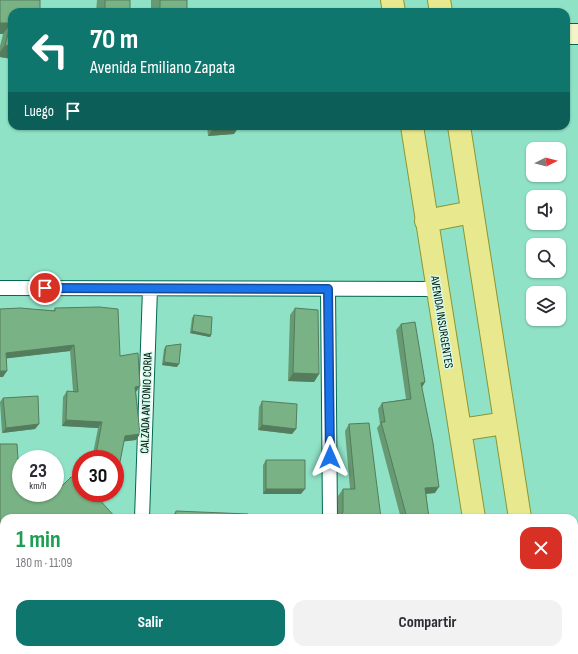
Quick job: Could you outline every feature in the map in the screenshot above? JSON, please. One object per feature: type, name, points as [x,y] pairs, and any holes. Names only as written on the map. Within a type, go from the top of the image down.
[{"type":"main road","name":"AVENIDA INSURGENTES","points":[[413,130],[473,514]]},
{"type":"main road","points":[[460,130],[519,514]]},
{"type":"main road","points":[[426,220],[472,212]]},
{"type":"main road","points":[[460,430],[505,423]]},
{"type":"street","points":[[0,288],[437,289]]},
{"type":"street","name":"CALZADA ANTONIO CORIA","points":[[142,514],[150,289]]},
{"type":"street","points":[[328,289],[330,514]]},
{"type":"building","points":[[0,0],[40,0],[40,8],[8,8],[8,23],[0,23]]},
{"type":"building","points":[[105,0],[130,0],[130,8],[105,8]]},
{"type":"building","points":[[160,0],[187,0],[187,8],[160,8]]},
{"type":"building","points":[[8,34],[8,46],[5,45]]},
{"type":"building","points":[[99,307],[118,309],[120,356],[138,353],[140,386],[135,387],[140,434],[125,436],[122,450],[97,450],[102,422],[66,420],[67,391],[78,392],[74,345],[6,353],[7,371],[0,371],[0,309],[20,308],[55,311],[55,308]]},
{"type":"building","points":[[295,308],[318,310],[319,374],[293,373]]},
{"type":"building","points":[[194,315],[212,317],[211,335],[192,331]]},
{"type":"building","points":[[415,322],[425,382],[421,383],[433,443],[439,487],[425,488],[428,514],[406,514],[381,422],[385,422],[382,403],[411,399],[401,324]]},
{"type":"building","points":[[181,344],[179,364],[164,362],[166,346]]},
{"type":"building","points":[[38,396],[39,424],[6,428],[3,398]]},
{"type":"building","points":[[262,401],[297,404],[296,429],[262,425]]},
{"type":"building","points":[[369,423],[380,514],[342,514],[343,489],[355,489],[349,424]]},
{"type":"building","points":[[0,444],[17,444],[17,450],[12,450],[12,502],[64,502],[64,484],[71,477],[72,502],[102,502],[112,514],[0,514]]},
{"type":"building","points":[[266,460],[305,460],[305,489],[266,489]]},
{"type":"building","points":[[176,511],[248,514],[176,514]]},
{"type":"route","points":[[45,288],[328,289],[330,457]]}]
